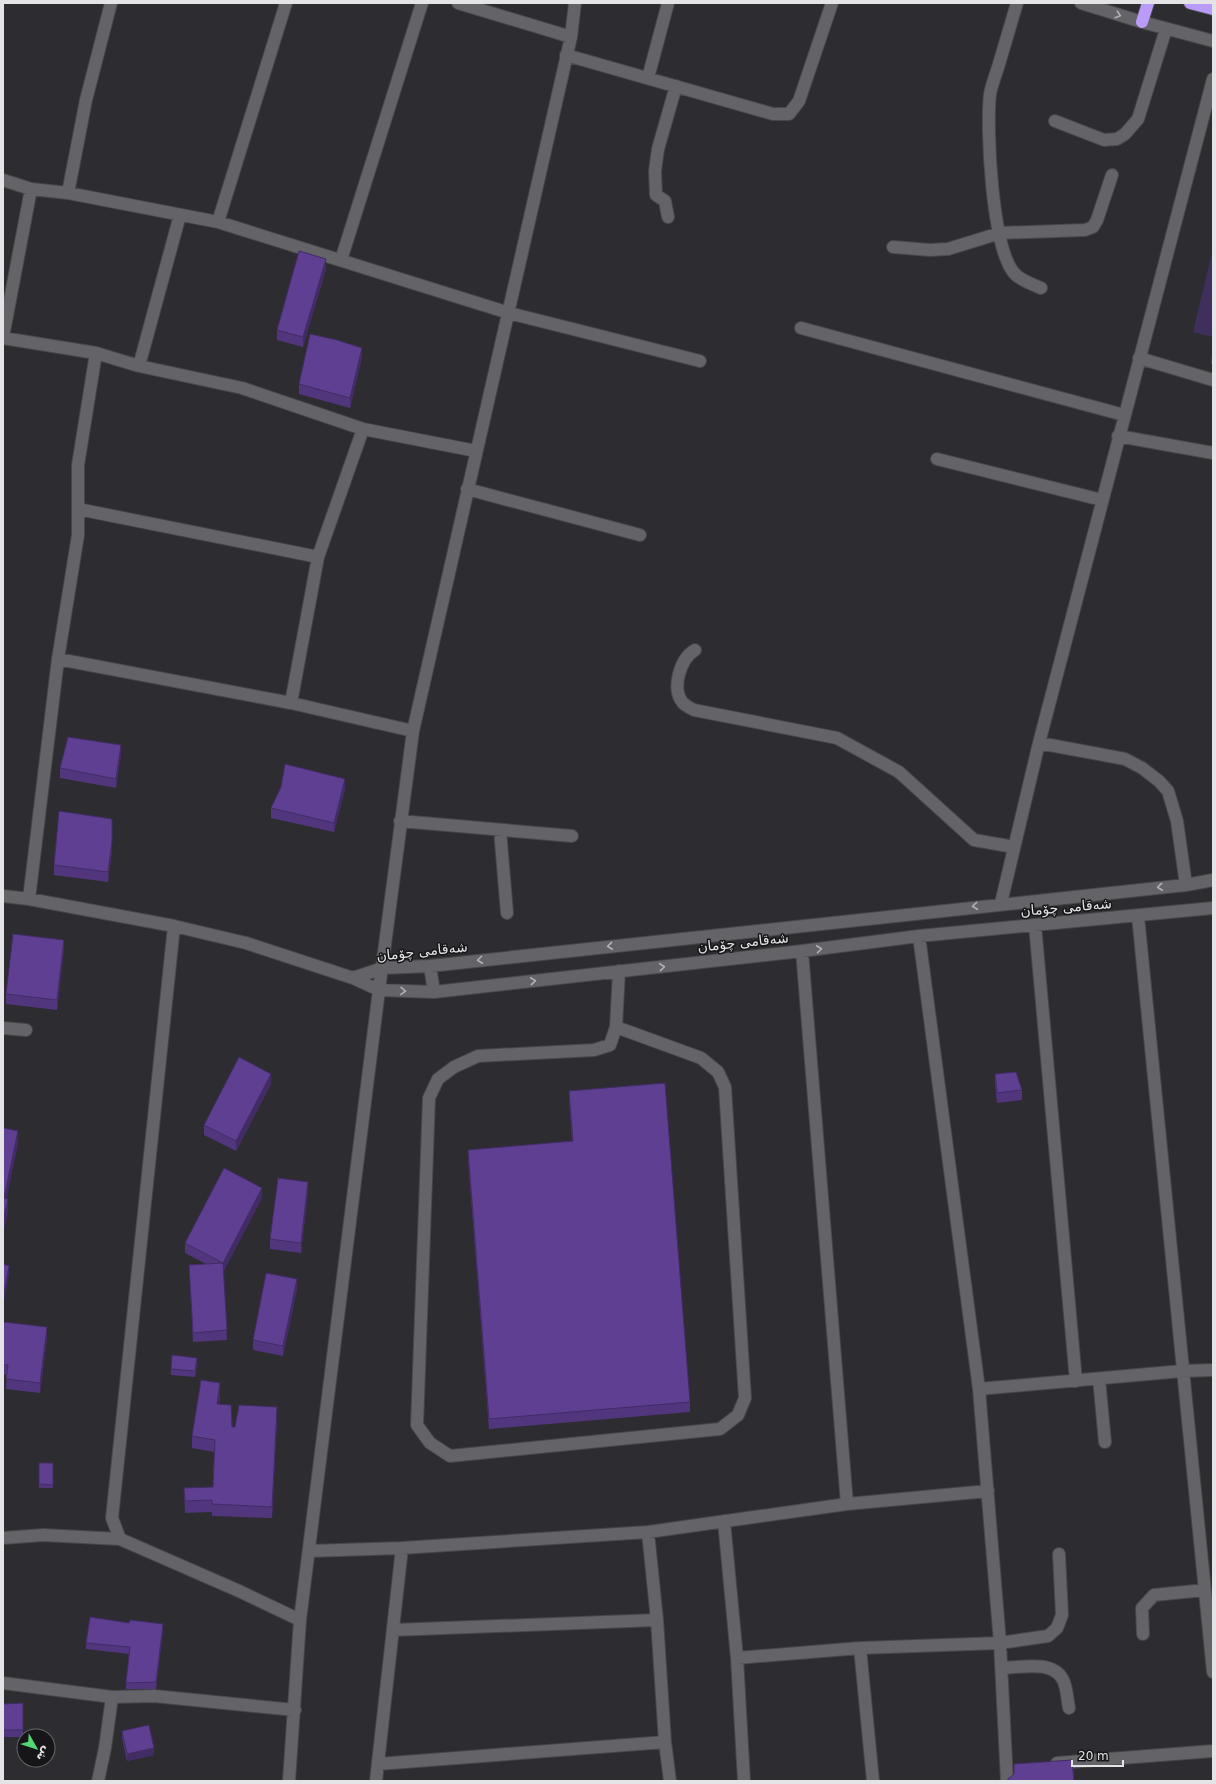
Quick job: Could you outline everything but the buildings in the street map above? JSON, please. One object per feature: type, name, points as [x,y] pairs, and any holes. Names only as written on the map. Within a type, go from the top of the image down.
[{"type":"highway","points":[[1142,22],[1148,3]]},
{"type":"highway","points":[[1190,3],[1213,9]]},
{"type":"street","points":[[68,193],[86,100],[111,3]]},
{"type":"street","points":[[218,222],[286,3]]},
{"type":"street","points":[[340,260],[422,3]]},
{"type":"street","points":[[458,3],[570,38]]},
{"type":"street","points":[[289,1781],[300,1620],[383,968],[400,820],[413,731],[467,489],[509,313],[570,38],[575,3]]},
{"type":"street","points":[[573,21],[578,3]]},
{"type":"street","points":[[648,78],[668,3]]},
{"type":"street","points":[[1017,3],[990,93],[988,136],[992,183],[1000,233],[1007,260],[1014,273],[1023,280],[1041,288]]},
{"type":"street","points":[[1081,3],[1166,29],[1213,41]]},
{"type":"street","points":[[566,55],[773,114],[789,114],[799,101],[829,4]]},
{"type":"street","points":[[1055,121],[1104,140],[1118,139],[1125,134],[1138,119],[1166,29]]},
{"type":"street","points":[[1001,903],[1039,743],[1118,436],[1213,79]]},
{"type":"street","points":[[668,217],[665,201],[656,195],[655,171],[658,149],[676,86]]},
{"type":"street","points":[[893,247],[930,250],[948,249],[1000,233],[1085,230],[1093,227],[1097,220],[1112,175]]},
{"type":"street","points":[[3,180],[31,189],[68,193],[218,222],[509,313],[700,361]]},
{"type":"street","points":[[31,189],[5,318],[3,338],[96,353],[139,366],[242,388],[363,429],[476,451]]},
{"type":"street","points":[[139,366],[180,215]]},
{"type":"street","points":[[801,328],[1124,415]]},
{"type":"street","points":[[29,899],[58,659],[78,535],[78,465],[96,353]]},
{"type":"street","points":[[1139,358],[1213,380]]},
{"type":"street","points":[[291,703],[318,557],[363,429]]},
{"type":"street","points":[[1118,436],[1213,453]]},
{"type":"street","points":[[937,459],[1102,500]]},
{"type":"street","points":[[467,489],[640,535]]},
{"type":"street","points":[[78,509],[318,557]]},
{"type":"street","points":[[695,650],[689,654],[678,678],[678,694],[684,704],[694,710],[837,738],[899,772],[974,840],[1014,847]]},
{"type":"street","points":[[58,659],[291,703],[413,731]]},
{"type":"street","points":[[1039,743],[1125,759],[1142,768],[1159,781],[1168,791],[1177,821],[1186,885]]},
{"type":"street","points":[[400,820],[572,836]]},
{"type":"street","points":[[500,830],[507,912]]},
{"type":"street","name":"شەقامی چۆمان","points":[[353,978],[383,968],[430,966],[1001,903],[1186,885],[1213,880]]},
{"type":"street","points":[[3,896],[29,899],[174,926],[246,943],[353,978]]},
{"type":"street","name":"شەقامی چۆمان","points":[[353,978],[379,990],[434,992],[802,951],[919,936],[1213,908]]},
{"type":"street","points":[[1138,916],[1213,1672]]},
{"type":"street","points":[[1034,925],[1076,1381]]},
{"type":"street","points":[[120,1539],[112,1518],[174,926]]},
{"type":"street","points":[[919,936],[979,1389],[1000,1643],[1007,1781]]},
{"type":"street","points":[[802,951],[846,1504]]},
{"type":"street","points":[[430,966],[434,992]]},
{"type":"street","points":[[616,1027],[700,1058],[718,1072],[725,1087],[745,1398],[738,1415],[720,1429],[450,1456],[430,1443],[417,1425],[429,1098],[438,1079],[454,1067],[478,1056],[594,1050],[610,1045],[616,1027],[619,971]]},
{"type":"street","points":[[3,1028],[26,1030]]},
{"type":"street","points":[[979,1389],[1182,1371],[1213,1370]]},
{"type":"street","points":[[1099,1378],[1105,1442]]},
{"type":"street","points":[[309,1551],[402,1548],[648,1532],[846,1504],[988,1490]]},
{"type":"street","points":[[724,1521],[737,1658],[744,1781]]},
{"type":"street","points":[[648,1532],[665,1742],[670,1781]]},
{"type":"street","points":[[3,1538],[43,1535],[120,1539],[239,1590],[300,1620]]},
{"type":"street","points":[[376,1781],[402,1548]]},
{"type":"street","points":[[737,1658],[860,1648],[1000,1643],[1048,1636],[1057,1628],[1062,1615],[1059,1554]]},
{"type":"street","points":[[1143,1634],[1142,1608],[1154,1595],[1204,1590]]},
{"type":"street","points":[[393,1630],[656,1620]]},
{"type":"street","points":[[860,1648],[873,1781]]},
{"type":"street","points":[[1001,1668],[1044,1667],[1054,1670],[1063,1679],[1069,1708]]},
{"type":"street","points":[[3,1683],[112,1696],[154,1696],[294,1710]]},
{"type":"street","points":[[98,1781],[105,1748],[112,1696]]},
{"type":"street","points":[[378,1764],[665,1742]]},
{"type":"street","points":[[1043,1764],[1213,1751]]},
{"type":"street","points":[[1006,1767],[1021,1766]]},
{"type":"shaded area","points":[[1213,248],[1213,337],[1193,332]]}]
